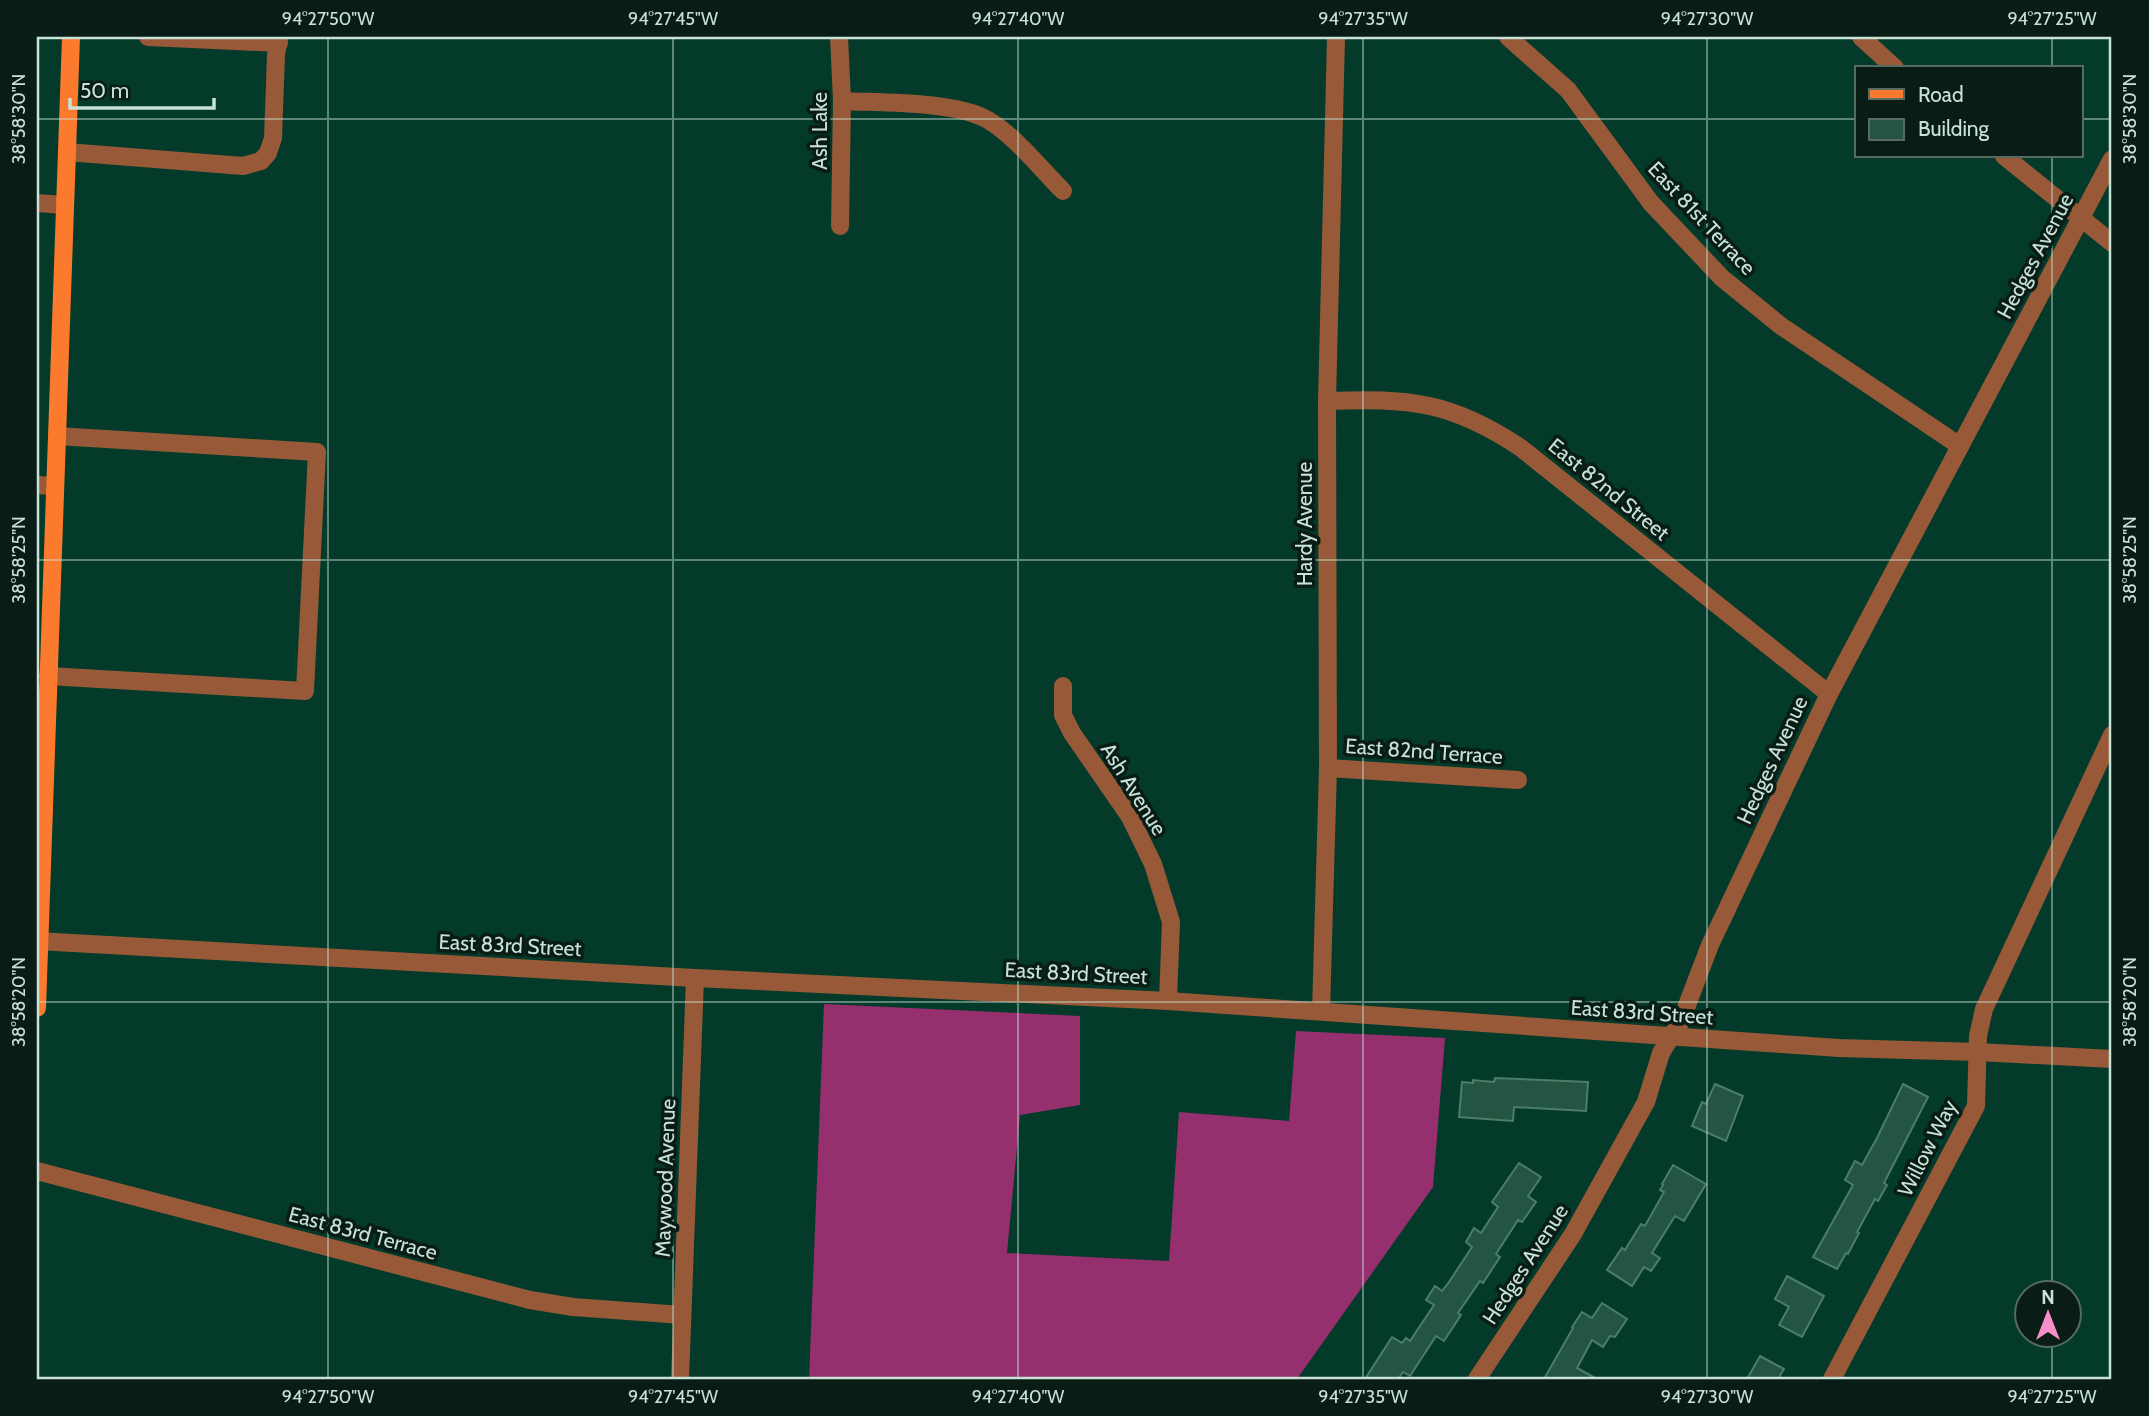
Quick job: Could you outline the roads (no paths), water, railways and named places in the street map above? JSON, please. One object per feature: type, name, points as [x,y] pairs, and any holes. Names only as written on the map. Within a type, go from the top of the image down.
[{"type":"main road","points":[[37,1008],[41,746],[48,676],[71,37]]},
{"type":"street","points":[[67,152],[243,166],[261,161],[268,153],[273,138],[279,40],[148,37]]},
{"type":"street","name":"Ash Lake","points":[[839,37],[842,101],[840,226]]},
{"type":"street","name":"Hardy Avenue","points":[[1321,1011],[1328,768],[1327,401],[1336,37]]},
{"type":"street","name":"East 81st Terrace","points":[[1508,37],[1568,90],[1651,203],[1722,278],[1780,326],[1961,446]]},
{"type":"street","points":[[1861,37],[1893,66]]},
{"type":"street","points":[[842,101],[926,105],[958,110],[987,120],[1019,146],[1063,191]]},
{"type":"street","points":[[2007,158],[2112,243]]},
{"type":"street","name":"Hedges Avenue","points":[[1477,1379],[1573,1234],[1646,1102],[1661,1053],[1681,1021],[1710,945],[1829,695],[2112,159]]},
{"type":"street","points":[[37,203],[65,205]]},
{"type":"street","name":"East 82nd Street","points":[[1327,401],[1383,399],[1416,402],[1456,412],[1493,430],[1521,448],[1829,695]]},
{"type":"street","points":[[48,676],[305,691],[317,452],[57,436]]},
{"type":"street","points":[[37,485],[55,486]]},
{"type":"street","name":"Ash Avenue","points":[[1063,686],[1063,715],[1072,733],[1130,817],[1153,864],[1171,922],[1168,1001]]},
{"type":"street","name":"Willow Way","points":[[1832,1379],[1976,1106],[1978,1036],[1984,1009],[2112,736]]},
{"type":"street","name":"East 82nd Terrace","points":[[1328,768],[1518,780]]},
{"type":"street","name":"East 83rd Street","points":[[38,941],[695,978],[1168,1001],[1839,1048],[2112,1059]]},
{"type":"street","name":"Maywood Avenue","points":[[680,1379],[695,978]]},
{"type":"street","name":"East 83rd Terrace","points":[[37,1171],[530,1300],[573,1307],[682,1315]]}]
